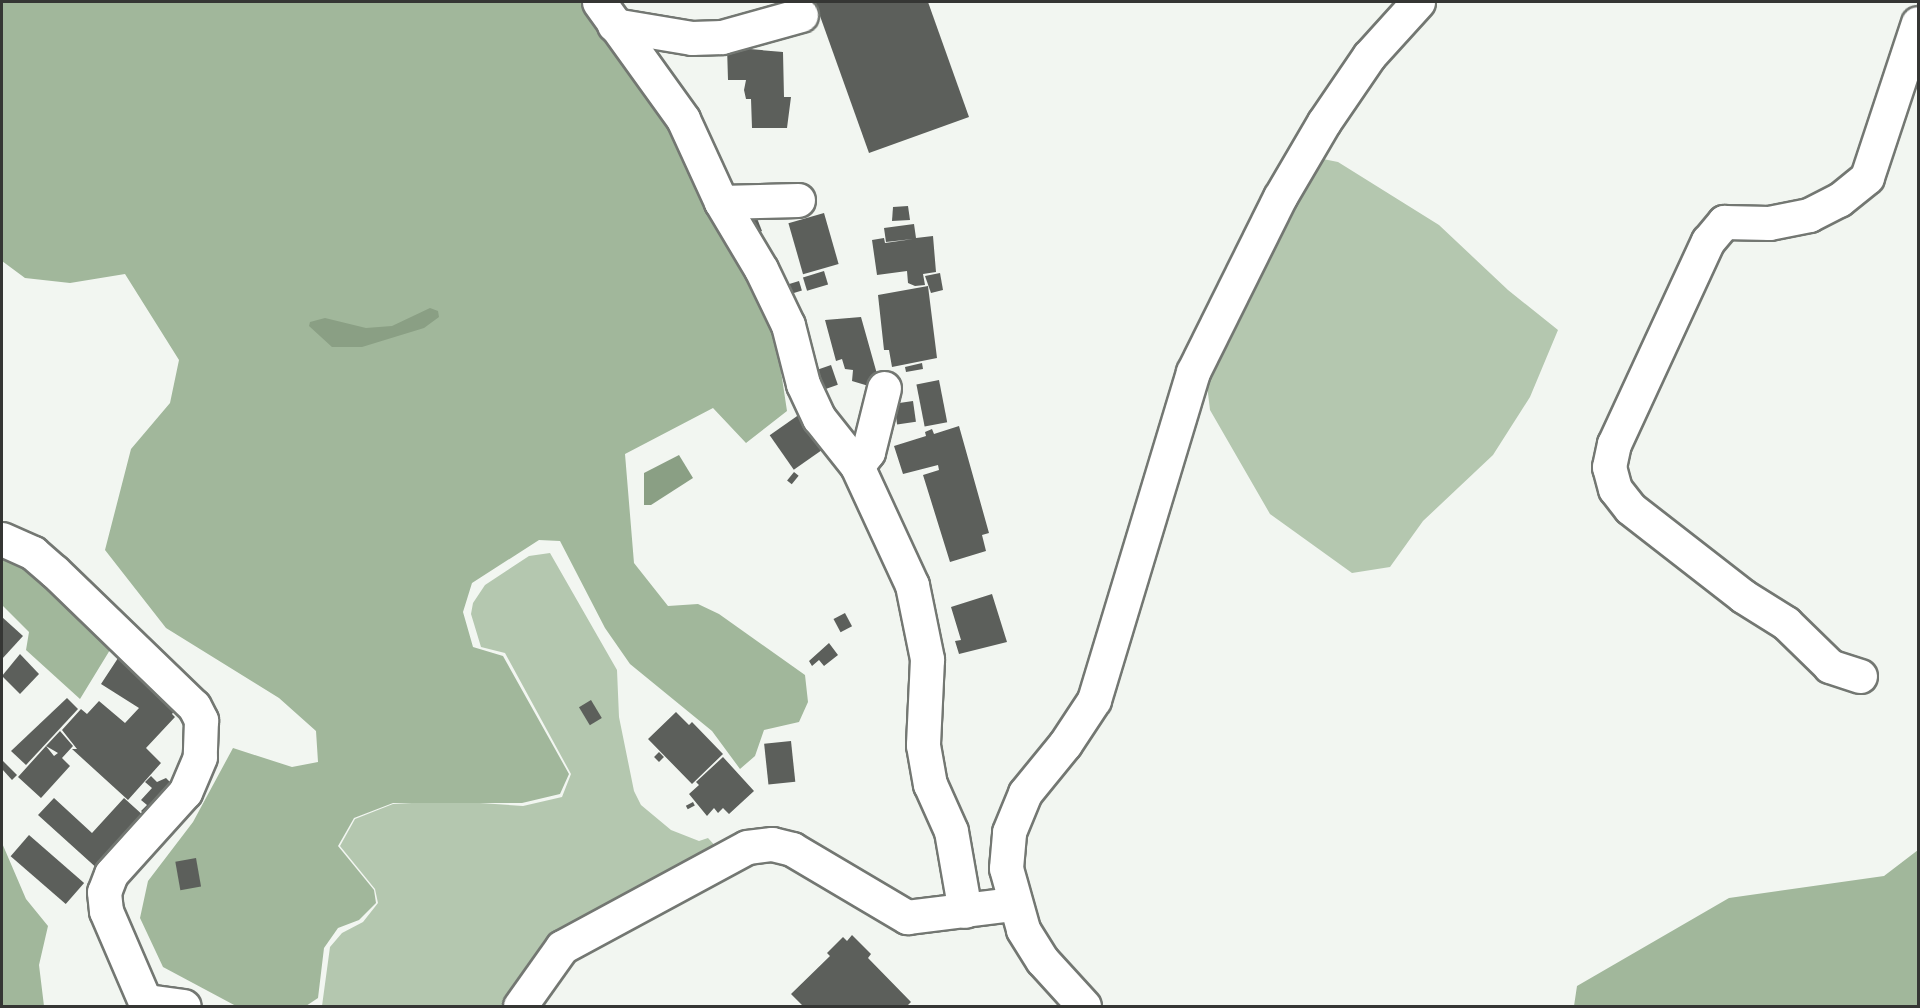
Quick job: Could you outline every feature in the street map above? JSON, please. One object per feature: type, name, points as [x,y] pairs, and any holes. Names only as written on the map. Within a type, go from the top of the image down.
[{"type":"street","points":[[1084,1006],[1042,960],[1013,904],[1006,868],[1009,832],[1025,793],[1065,744],[1094,700],[1193,372],[1280,197],[1324,122],[1369,56],[1418,2]]},
{"type":"street","points":[[607,13],[660,82],[683,119],[721,202],[761,269],[788,325],[803,384],[819,418],[857,466],[912,585],[927,659],[923,744],[930,784],[951,831],[965,911]]},
{"type":"street","points":[[607,13],[692,38],[722,37],[801,15]]},
{"type":"street","points":[[1860,676],[1830,666],[1786,623],[1743,596],[1630,508],[1615,489],[1609,467],[1614,444],[1708,241],[1724,222],[1769,223],[1809,215],[1839,200],[1867,177],[1918,23]]},
{"type":"street","points":[[721,202],[798,200]]},
{"type":"street","points":[[857,466],[868,452],[884,388]]},
{"type":"street","points":[[2,539],[33,553],[54,571],[194,706],[201,720],[200,757],[185,792],[111,874],[104,892],[106,910],[147,1004],[184,1006]]},
{"type":"street","points":[[520,1006],[562,947],[747,847],[772,844],[792,849],[907,917],[1013,904]]},
{"type":"shaded area","points":[[2,2],[588,2],[666,109],[774,325],[787,411],[746,443],[713,408],[625,454],[634,563],[668,606],[698,604],[719,614],[805,675],[808,702],[799,722],[764,730],[755,756],[740,769],[712,731],[630,664],[605,628],[560,541],[539,540],[472,583],[463,612],[473,647],[503,656],[569,774],[560,794],[522,803],[393,803],[354,818],[338,846],[374,890],[376,903],[359,920],[338,928],[324,948],[318,998],[306,1006],[236,1006],[163,967],[140,918],[148,881],[193,822],[233,748],[292,767],[318,762],[316,731],[279,698],[166,628],[105,550],[131,449],[170,403],[179,360],[125,274],[70,283],[25,278],[2,261]]},
{"type":"shaded area","points":[[1323,159],[1338,162],[1439,225],[1508,290],[1558,330],[1530,397],[1493,455],[1423,521],[1390,567],[1352,573],[1270,514],[1210,410],[1207,385],[1286,214]]},
{"type":"shaded area","points":[[430,308],[438,311],[439,317],[424,328],[362,347],[332,347],[309,326],[310,322],[325,318],[366,328],[392,326]]},
{"type":"shaded area","points":[[679,455],[693,478],[651,505],[644,505],[644,473]]},
{"type":"shaded area","points":[[550,553],[617,670],[619,717],[634,791],[641,805],[671,830],[699,841],[708,838],[718,849],[505,1006],[322,1006],[330,947],[342,933],[363,922],[378,903],[375,889],[340,846],[355,819],[393,804],[450,801],[523,806],[562,797],[571,774],[505,653],[481,647],[471,614],[473,603],[485,585],[529,556]]},
{"type":"shaded area","points":[[2,556],[26,567],[113,645],[80,699],[26,650],[29,632],[2,605]]},
{"type":"shaded area","points":[[2,843],[26,899],[48,926],[39,965],[44,1006],[2,1006]]},
{"type":"shaded area","points":[[1918,850],[1918,1006],[1574,1006],[1577,986],[1729,898],[1884,876]]},
{"type":"building","points":[[815,2],[928,2],[969,117],[869,153]]},
{"type":"building","points":[[727,47],[783,52],[784,97],[791,97],[787,128],[752,128],[751,99],[746,99],[744,90],[746,80],[728,80]]},
{"type":"building","points":[[908,206],[910,220],[892,221],[893,207]]},
{"type":"building","points":[[753,208],[762,231],[755,234],[742,213]]},
{"type":"building","points":[[824,213],[839,264],[803,274],[788,223]]},
{"type":"building","points":[[914,224],[916,238],[933,236],[936,272],[923,274],[925,285],[915,286],[908,283],[907,271],[877,275],[872,240],[884,238],[885,243],[913,239],[886,242],[884,228]]},
{"type":"building","points":[[824,271],[828,284],[807,291],[803,277]]},
{"type":"building","points":[[940,273],[943,290],[931,293],[925,276]]},
{"type":"building","points":[[799,281],[802,291],[791,294],[788,284]]},
{"type":"building","points":[[928,286],[937,358],[892,367],[889,350],[884,350],[878,295]]},
{"type":"building","points":[[861,317],[877,374],[872,387],[852,381],[853,370],[845,369],[842,359],[836,361],[825,320]]},
{"type":"building","points":[[922,363],[923,369],[906,372],[905,367]]},
{"type":"building","points":[[831,365],[838,385],[820,391],[813,371]]},
{"type":"building","points":[[939,380],[947,422],[925,427],[916,384]]},
{"type":"building","points":[[913,401],[916,422],[897,424],[894,404]]},
{"type":"building","points":[[800,414],[824,448],[794,470],[770,435]]},
{"type":"building","points":[[959,426],[989,533],[982,535],[986,551],[950,562],[923,475],[939,470],[938,465],[903,474],[894,446],[926,436],[925,432],[932,429],[934,434]]},
{"type":"building","points":[[794,472],[799,476],[792,484],[787,481]]},
{"type":"building","points":[[992,594],[1007,642],[959,654],[955,641],[961,640],[951,607]]},
{"type":"building","points":[[845,613],[852,626],[841,632],[834,619]]},
{"type":"building","points":[[2,617],[23,636],[2,659]]},
{"type":"building","points":[[829,643],[838,655],[824,666],[819,660],[812,666],[809,661]]},
{"type":"building","points":[[20,654],[39,674],[20,694],[2,676]]},
{"type":"building","points":[[120,655],[180,703],[172,714],[175,717],[146,748],[161,763],[128,800],[72,749],[77,749],[62,730],[81,709],[87,714],[99,701],[125,723],[139,708],[101,684]]},
{"type":"building","points":[[67,698],[78,709],[26,765],[11,751]]},
{"type":"building","points":[[591,700],[602,718],[590,725],[579,707]]},
{"type":"building","points":[[676,712],[689,725],[692,722],[723,754],[692,784],[648,739]]},
{"type":"building","points":[[60,731],[73,746],[62,758],[70,766],[41,798],[18,777],[46,746]],"holes":[[[46,746],[58,753],[54,756]]]},
{"type":"building","points":[[791,741],[795,782],[768,785],[764,744]]},
{"type":"building","points":[[659,752],[664,757],[659,762],[654,757]]},
{"type":"building","points":[[723,757],[754,791],[729,814],[723,808],[718,813],[714,808],[707,816],[689,794],[699,785],[696,782]]},
{"type":"building","points":[[2,760],[17,775],[12,780],[2,769]]},
{"type":"building","points":[[151,776],[157,782],[166,778],[172,784],[147,817],[141,811],[147,805],[141,800],[152,788],[145,782]]},
{"type":"building","points":[[54,798],[92,833],[124,798],[145,817],[100,871],[38,815]]},
{"type":"building","points":[[693,802],[695,806],[688,809],[686,806]]},
{"type":"building","points":[[29,835],[84,883],[66,904],[11,856]]},
{"type":"building","points":[[196,858],[201,887],[180,890],[175,862]]},
{"type":"building","points":[[852,935],[871,954],[868,958],[911,1002],[907,1006],[803,1006],[791,994],[830,956],[827,953],[843,937],[847,941]]}]
